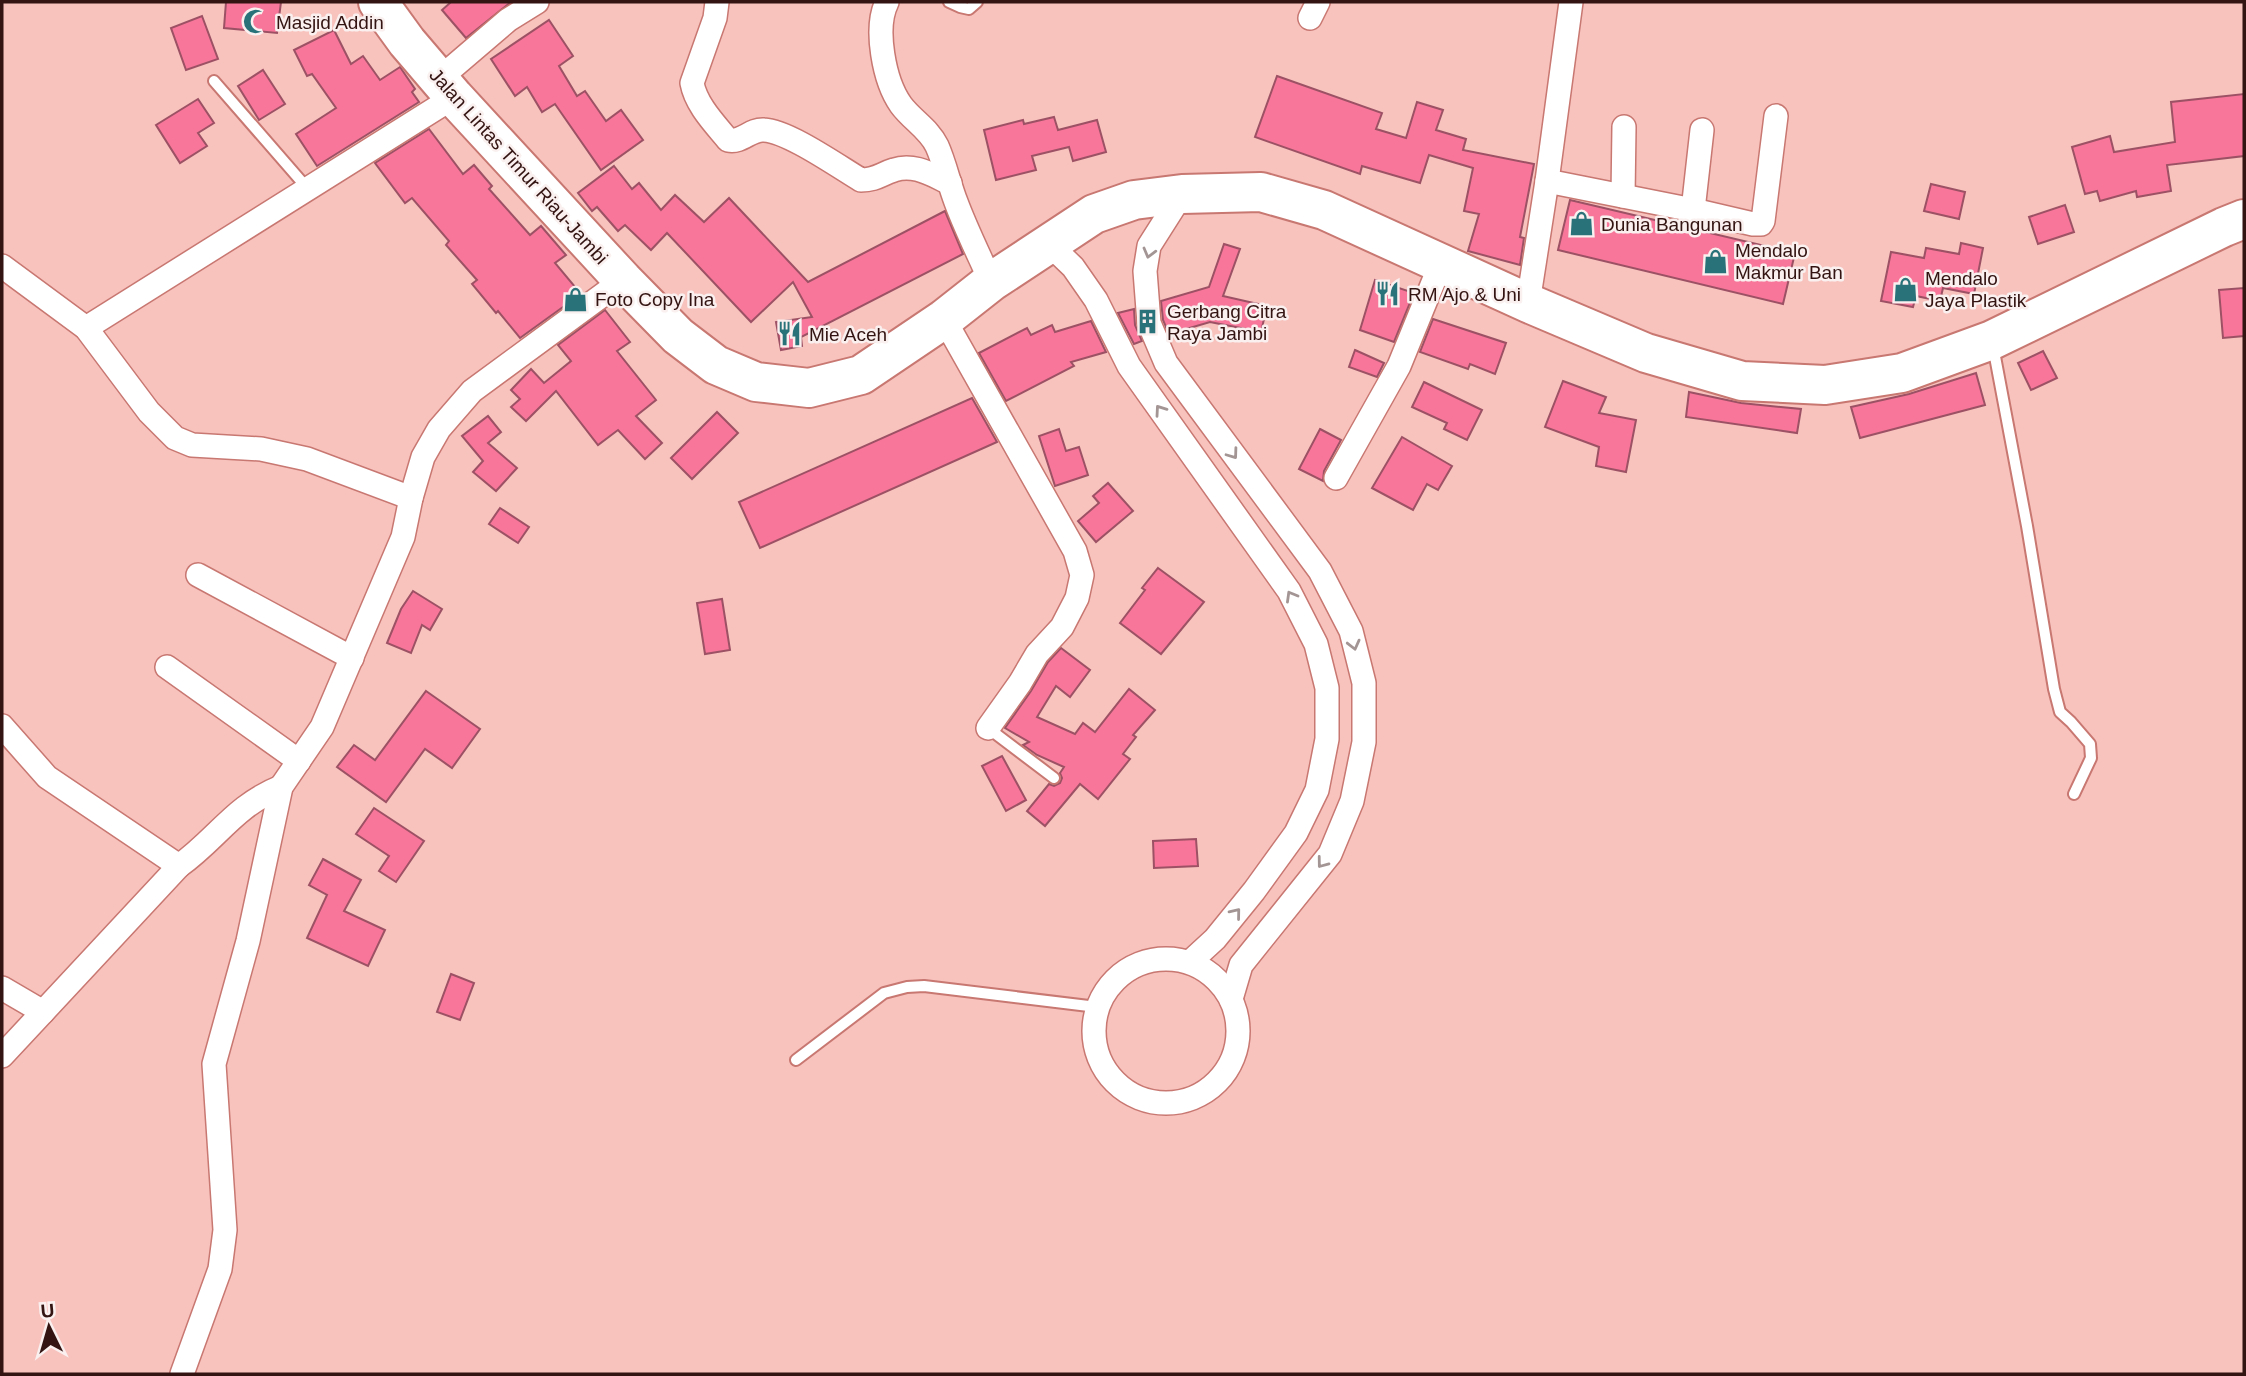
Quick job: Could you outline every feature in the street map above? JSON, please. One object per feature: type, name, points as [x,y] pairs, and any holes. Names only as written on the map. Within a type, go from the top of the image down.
[{"type":"highway","name":"Jalan Lintas Timur Riau-Jambi","points":[[382,4],[446,88],[622,280],[678,336],[716,365],[756,382],[809,388],[861,375],[944,319],[991,282],[1094,214],[1133,200],[1182,194],[1261,192],[1324,210],[1528,303],[1646,352],[1742,381],[1825,385],[1902,373],[1992,340],[2244,219]]},
{"type":"street","points":[[86,328],[308,189],[446,88],[508,20],[537,2]]},
{"type":"street","points":[[717,2],[715,18],[692,83],[694,92],[709,117],[728,141],[736,142],[754,132],[765,130],[789,138],[862,180],[873,180],[895,170],[913,167],[950,183]]},
{"type":"street","points":[[887,2],[883,11],[881,33],[883,60],[892,86],[901,105],[936,143],[956,202],[991,282]]},
{"type":"street","points":[[1528,303],[1571,2]]},
{"type":"street","points":[[1547,181],[1761,224],[1776,116]]},
{"type":"street","points":[[1623,196],[1625,127]]},
{"type":"street","points":[[1693,210],[1702,130]]},
{"type":"street","points":[[1182,194],[1149,246],[1144,271],[1149,323],[1166,363],[1320,571],[1351,631],[1364,683],[1364,742],[1352,801],[1329,853],[1241,965],[1231,999]]},
{"type":"street","points":[[1049,244],[1073,267],[1096,300],[1129,366],[1289,591],[1316,644],[1327,688],[1327,739],[1317,790],[1296,833],[1215,940],[1190,962]]},
{"type":"street","points":[[1336,478],[1399,366],[1441,263]]},
{"type":"street","points":[[2,266],[86,328],[149,412],[175,438],[192,445],[261,449],[307,459],[411,498]]},
{"type":"street","points":[[182,1374],[220,1269],[225,1230],[214,1064],[248,941],[281,787],[322,727],[403,537],[423,457],[439,429],[472,391],[622,280]]},
{"type":"street","points":[[944,319],[1075,551],[1082,575],[1077,598],[1062,627],[1037,654],[988,728]]},
{"type":"street","points":[[198,575],[352,658]]},
{"type":"street","points":[[167,667],[299,761]]},
{"type":"street","points":[[2,726],[47,776],[179,866]]},
{"type":"street","points":[[2,1056],[179,866],[195,855],[235,814],[263,794],[281,787]]},
{"type":"street","points":[[1161,958],[1190,962],[1214,976],[1231,999],[1239,1027],[1235,1055],[1220,1079],[1197,1096],[1170,1104],[1142,1100],[1117,1085],[1100,1063],[1092,1035],[1097,1007],[1111,983],[1134,966],[1161,958]]},
{"type":"street","points":[[2,988],[43,1012]]},
{"type":"lane","points":[[950,2],[967,9],[975,6],[977,2]]},
{"type":"lane","points":[[214,81],[308,189]]},
{"type":"lane","points":[[1992,340],[2054,689],[2060,712],[2090,744],[2091,758],[2074,794]]},
{"type":"lane","points":[[988,728],[1054,778]]},
{"type":"lane","points":[[796,1060],[884,993],[907,987],[924,986],[1097,1007]]},
{"type":"building","name":"Masjid Addin","points":[[226,2],[281,2],[277,33],[224,28]]},
{"type":"building","points":[[451,2],[511,2],[466,38],[442,10]]},
{"type":"building","points":[[202,16],[218,59],[186,70],[171,28]]},
{"type":"building","points":[[549,20],[573,56],[559,66],[577,96],[585,91],[606,121],[621,110],[643,140],[601,170],[555,104],[542,112],[527,87],[515,96],[491,59]]},
{"type":"building","points":[[334,30],[351,64],[363,56],[380,80],[400,67],[415,89],[412,92],[419,102],[317,166],[296,134],[336,108],[312,74],[307,76],[294,50]]},
{"type":"building","points":[[263,70],[285,104],[259,120],[238,86]]},
{"type":"building","points":[[1277,76],[1382,113],[1376,129],[1406,138],[1417,102],[1443,110],[1436,130],[1466,139],[1463,150],[1534,164],[1520,237],[1524,238],[1520,265],[1468,251],[1479,214],[1464,211],[1473,168],[1429,155],[1420,183],[1362,166],[1360,174],[1255,137]]},
{"type":"building","points":[[2244,94],[2244,156],[2167,165],[2171,191],[2137,197],[2136,191],[2100,201],[2097,191],[2085,194],[2072,147],[2110,136],[2114,152],[2175,142],[2171,102]]},
{"type":"building","points":[[198,99],[214,123],[198,133],[207,146],[180,163],[156,125]]},
{"type":"building","points":[[1054,117],[1058,130],[1097,120],[1106,152],[1073,161],[1069,147],[1032,156],[1036,170],[996,180],[984,130],[1023,120],[1024,124]]},
{"type":"building","points":[[429,129],[463,174],[474,165],[492,186],[489,189],[530,235],[541,226],[566,255],[555,263],[581,294],[520,338],[472,284],[477,280],[446,245],[449,241],[412,198],[405,203],[375,163]]},
{"type":"building","points":[[614,166],[632,189],[639,183],[661,210],[675,195],[704,222],[729,198],[808,282],[945,211],[963,254],[801,337],[802,346],[781,350],[776,322],[812,317],[793,282],[751,322],[667,233],[651,250],[625,225],[618,231],[597,207],[592,211],[578,193]]},
{"type":"building","points":[[1931,184],[1965,192],[1959,219],[1924,211]]},
{"type":"building","points":[[1570,200],[1795,253],[1783,304],[1558,250]]},
{"type":"building","points":[[2065,205],[2074,232],[2038,244],[2029,217]]},
{"type":"building","points":[[1961,243],[1983,248],[1974,294],[1943,288],[1940,301],[1916,296],[1913,307],[1881,301],[1891,252],[1924,258],[1926,248],[1959,254]]},
{"type":"building","points":[[1224,244],[1240,249],[1223,296],[1267,306],[1261,332],[1210,322],[1169,334],[1163,320],[1161,301],[1209,287]]},
{"type":"building","points":[[1375,280],[1414,293],[1394,342],[1360,330]]},
{"type":"building","points":[[2244,288],[2244,336],[2223,338],[2219,290]]},
{"type":"building","points":[[1134,309],[1135,325],[1142,341],[1134,344],[1118,313]]},
{"type":"building","points":[[605,310],[630,342],[617,351],[656,400],[636,416],[662,443],[645,459],[618,430],[598,445],[556,391],[526,421],[511,407],[520,399],[511,390],[531,369],[544,383],[571,361],[558,345]]},
{"type":"building","points":[[1433,319],[1506,343],[1495,374],[1470,364],[1468,369],[1420,352]]},
{"type":"building","points":[[1091,321],[1106,352],[1071,362],[1074,366],[1006,401],[979,353],[1027,328],[1031,335],[1052,325],[1055,332]]},
{"type":"building","points":[[1355,350],[1384,363],[1377,377],[1349,367]]},
{"type":"building","points":[[2043,351],[2057,378],[2031,390],[2018,363]]},
{"type":"building","points":[[1976,373],[1985,405],[1860,438],[1851,407],[1909,394]]},
{"type":"building","points":[[1563,381],[1606,397],[1599,413],[1636,420],[1626,472],[1596,466],[1599,447],[1545,427]]},
{"type":"building","points":[[1424,382],[1482,410],[1467,440],[1444,429],[1447,423],[1412,407]]},
{"type":"building","points":[[1689,392],[1741,403],[1801,409],[1797,433],[1686,417]]},
{"type":"building","points":[[972,398],[997,442],[760,548],[739,502]]},
{"type":"building","points":[[717,412],[738,433],[692,479],[671,458]]},
{"type":"building","points":[[488,416],[501,432],[488,443],[517,468],[496,491],[473,472],[483,461],[462,436]]},
{"type":"building","points":[[1059,429],[1066,451],[1079,447],[1088,475],[1055,486],[1039,436]]},
{"type":"building","points":[[1320,429],[1341,440],[1324,471],[1323,481],[1299,469]]},
{"type":"building","points":[[1402,437],[1452,466],[1438,490],[1427,484],[1413,510],[1372,488]]},
{"type":"building","points":[[1108,483],[1133,511],[1096,542],[1078,521],[1099,503],[1093,496]]},
{"type":"building","points":[[500,508],[529,527],[518,543],[489,524]]},
{"type":"building","points":[[1158,568],[1204,602],[1161,654],[1120,623]]},
{"type":"building","points":[[413,591],[442,609],[430,630],[422,625],[411,653],[387,643],[401,609]]},
{"type":"building","points":[[722,599],[730,650],[705,654],[697,603]]},
{"type":"building","points":[[1061,648],[1090,670],[1070,697],[1056,686],[1037,717],[1075,734],[1083,723],[1095,732],[1129,689],[1155,710],[1133,735],[1136,737],[1123,754],[1130,759],[1098,799],[1080,784],[1045,826],[1027,811],[1049,784],[1054,786],[1060,783],[1060,773],[1064,767],[1037,755],[1023,745],[1029,742],[1005,728],[1048,662]]},
{"type":"building","points":[[426,691],[480,729],[452,768],[425,749],[386,802],[337,767],[354,745],[375,760]]},
{"type":"building","points":[[1002,756],[1026,800],[1006,811],[982,766]]},
{"type":"building","points":[[374,808],[424,841],[396,882],[379,871],[389,856],[356,834]]},
{"type":"building","points":[[1196,839],[1198,866],[1154,868],[1153,841]]},
{"type":"building","points":[[323,859],[361,880],[344,911],[385,930],[368,966],[307,938],[327,895],[309,885]]},
{"type":"building","points":[[451,974],[474,983],[460,1020],[437,1012]]},
{"type":"place","name":"Masjid Addin","points":[[256,22]]},
{"type":"place","name":"Dunia Bangunan","points":[[1581,224]]},
{"type":"place","name":"Mendalo Makmur Ban","points":[[1715,261]]},
{"type":"place","name":"Mendalo Jaya Plastik","points":[[1905,289]]},
{"type":"place","name":"RM Ajo & Uni","points":[[1388,294]]},
{"type":"place","name":"Foto Copy Ina","points":[[575,299]]},
{"type":"place","name":"Gerbang Citra Raya Jambi","points":[[1147,322]]},
{"type":"place","name":"Mie Aceh","points":[[789,334]]}]
